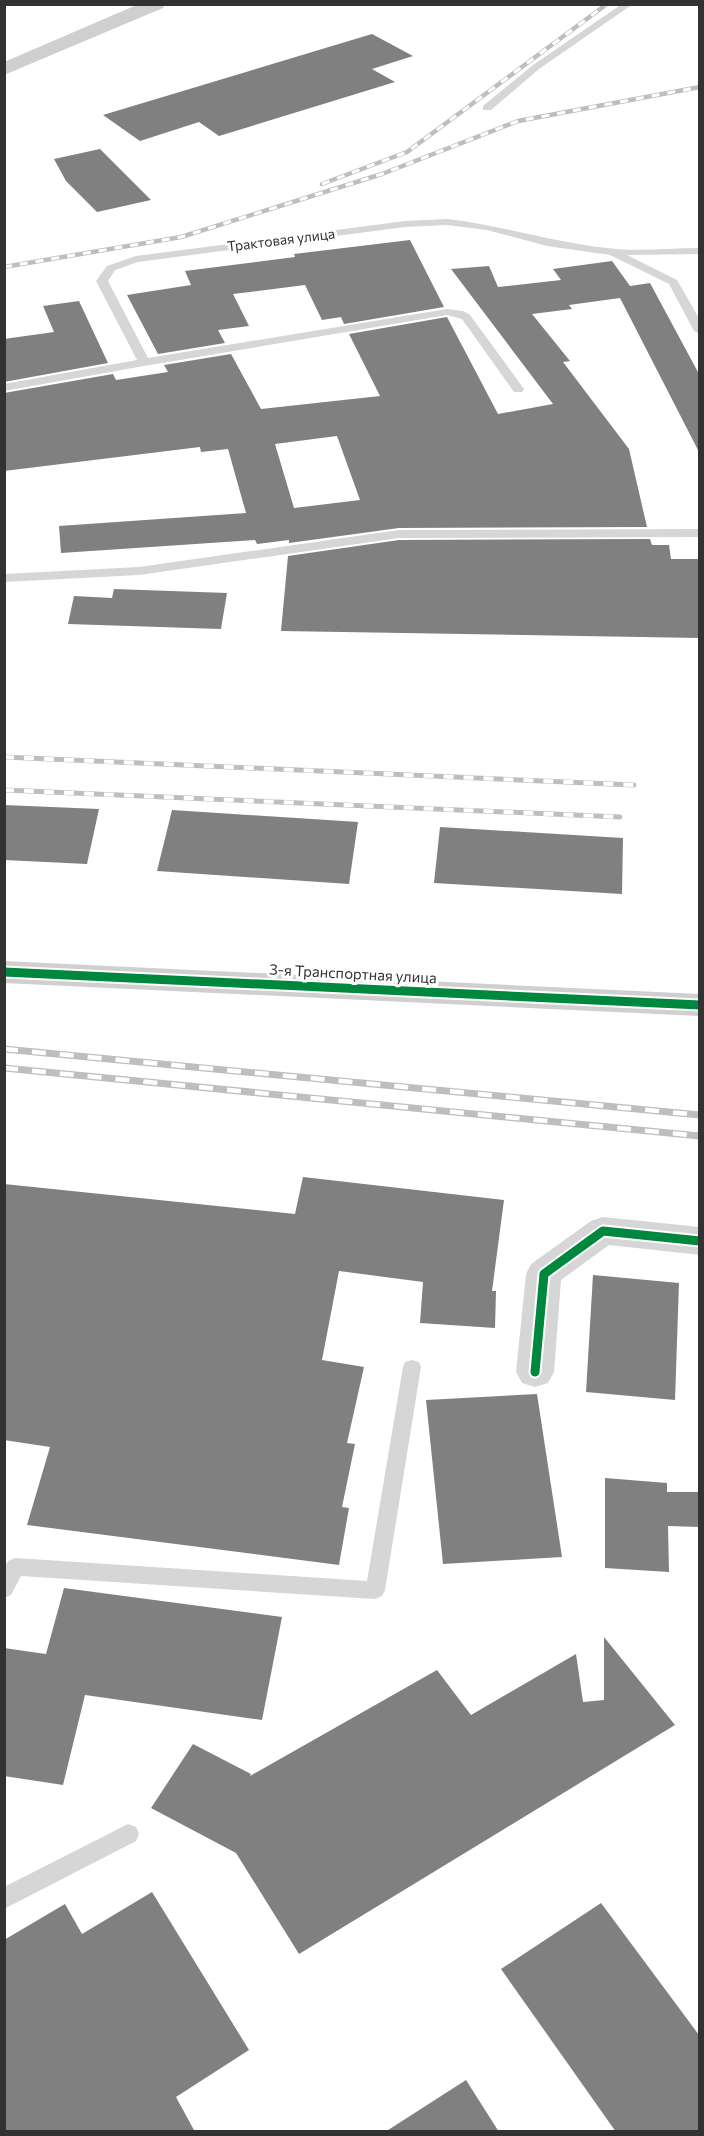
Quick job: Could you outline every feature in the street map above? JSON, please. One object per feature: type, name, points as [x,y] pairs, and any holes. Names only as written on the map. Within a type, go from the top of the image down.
[{"type":"street","points":[[4,69],[156,4]]},
{"type":"street","name":"3-я Транспортная улица","points":[[4,972],[699,1005]]},
{"type":"street","points":[[535,1372],[544,1274],[603,1231],[699,1241]]},
{"type":"lane","points":[[487,108],[536,67],[629,4]]},
{"type":"lane","name":"Трактовая улица","points":[[144,362],[102,281],[111,268],[136,259],[405,224],[447,222],[488,227],[547,243],[610,252],[699,251]]},
{"type":"lane","points":[[610,252],[673,282],[699,331]]},
{"type":"lane","points":[[4,388],[144,362],[447,312],[459,313],[466,317],[518,389]]},
{"type":"lane","points":[[4,578],[139,571],[399,534],[699,533]]},
{"type":"lane","points":[[4,1589],[15,1567],[375,1590],[412,1367]]},
{"type":"lane","points":[[4,1899],[128,1834]]},
{"type":"building","points":[[372,34],[413,56],[372,69],[395,82],[219,136],[199,122],[140,141],[103,115]]},
{"type":"building","points":[[100,149],[151,200],[97,212],[66,181],[54,159]]},
{"type":"building","points":[[410,240],[444,307],[344,324],[341,317],[322,320],[305,285],[233,294],[249,326],[218,330],[225,343],[158,354],[127,295],[191,285],[185,271],[295,257],[294,254]]},
{"type":"building","points":[[612,261],[630,286],[650,283],[699,374],[699,452],[620,298],[569,305],[572,309],[532,314],[570,361],[563,362],[629,449],[647,527],[399,528],[289,543],[289,540],[257,544],[255,540],[61,553],[59,526],[246,513],[228,449],[201,452],[200,447],[4,471],[4,393],[113,374],[116,380],[168,372],[164,365],[231,354],[261,409],[380,396],[349,334],[447,317],[498,414],[553,404],[451,269],[489,266],[498,287],[561,280],[553,269]],"holes":[[[337,436],[360,500],[294,508],[275,444]]]},
{"type":"building","points":[[79,301],[108,363],[4,382],[4,339],[54,332],[43,306]]},
{"type":"building","points":[[650,539],[652,545],[669,545],[671,559],[699,559],[699,638],[281,631],[288,556],[399,540]]},
{"type":"building","points":[[114,589],[227,593],[221,629],[68,624],[74,596],[112,598]]},
{"type":"building","points":[[4,805],[99,809],[87,864],[4,860]]},
{"type":"building","points":[[172,810],[358,822],[349,884],[157,871]]},
{"type":"building","points":[[440,827],[623,838],[622,894],[434,883]]},
{"type":"building","points":[[303,1177],[504,1200],[492,1291],[496,1291],[495,1328],[420,1323],[423,1282],[339,1271],[322,1360],[364,1367],[347,1443],[355,1444],[342,1507],[349,1508],[339,1565],[27,1525],[50,1447],[4,1440],[4,1184],[295,1214]]},
{"type":"building","points":[[593,1275],[679,1283],[675,1400],[586,1392]]},
{"type":"building","points":[[537,1394],[562,1557],[443,1564],[426,1400]]},
{"type":"building","points":[[605,1478],[667,1483],[667,1492],[699,1492],[699,1527],[668,1526],[669,1572],[605,1568]]},
{"type":"building","points":[[64,1588],[282,1617],[262,1720],[85,1695],[63,1785],[4,1776],[4,1648],[46,1654]]},
{"type":"building","points":[[604,1637],[675,1725],[299,1954],[236,1853],[151,1808],[193,1744],[251,1774],[250,1776],[437,1670],[471,1715],[576,1654],[583,1702],[604,1700]]},
{"type":"building","points":[[152,1892],[249,2050],[176,2097],[195,2132],[4,2132],[4,1940],[65,1904],[82,1934]]},
{"type":"building","points":[[601,1903],[699,2035],[699,2132],[616,2132],[501,1969]]},
{"type":"building","points":[[466,2080],[499,2132],[385,2132]]},
{"type":"railway","points":[[322,184],[407,152],[607,4]]},
{"type":"railway","points":[[4,267],[181,237],[382,174],[518,121],[700,87]]},
{"type":"railway","points":[[4,757],[634,785]]},
{"type":"railway","points":[[4,790],[620,817]]},
{"type":"railway","points":[[4,1049],[700,1115]]},
{"type":"railway","points":[[4,1068],[700,1136]]},
{"type":"cycle path","points":[[4,972],[700,1005]]},
{"type":"cycle path","points":[[535,1372],[544,1274],[603,1231],[700,1241]]}]
